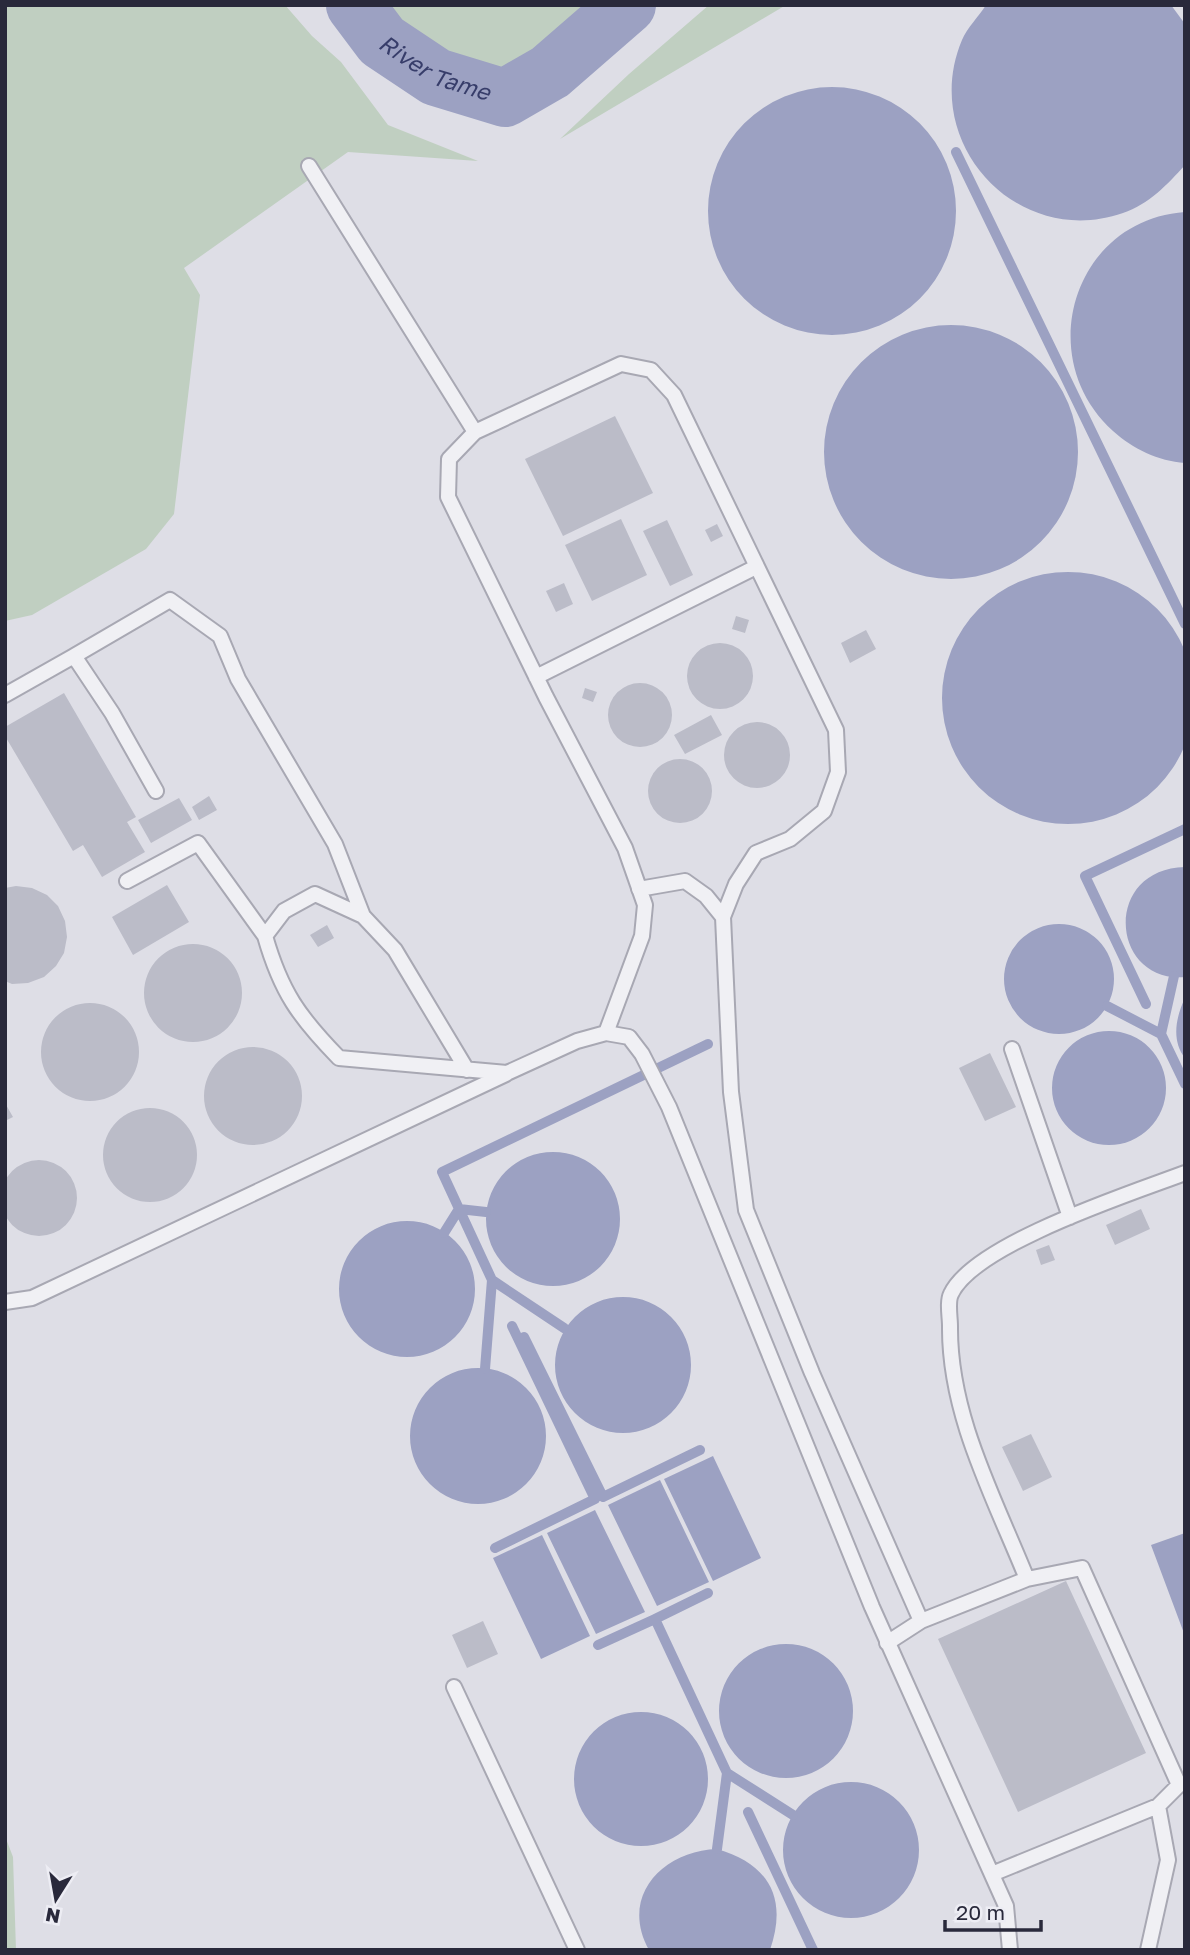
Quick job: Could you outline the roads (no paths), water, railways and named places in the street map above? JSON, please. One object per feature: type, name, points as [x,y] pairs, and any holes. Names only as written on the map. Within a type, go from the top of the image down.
[{"type":"lane","points":[[309,166],[475,432]]},
{"type":"lane","points":[[606,1033],[642,936],[645,905],[625,848],[536,677],[448,497],[449,459],[475,432],[621,364],[651,370],[674,395],[836,730],[838,772],[824,811],[790,839],[756,853],[736,884],[723,916],[731,1092],[746,1210],[812,1373],[921,1621]]},
{"type":"lane","points":[[536,677],[756,567]]},
{"type":"lane","points":[[5,695],[170,600],[220,636],[238,679],[335,845],[363,916],[395,950],[467,1070]]},
{"type":"lane","points":[[74,656],[113,713],[156,791]]},
{"type":"lane","points":[[127,881],[198,844],[265,936],[273,965],[301,1019],[339,1058],[507,1073]]},
{"type":"lane","points":[[639,889],[685,881],[706,896],[723,916]]},
{"type":"lane","points":[[265,936],[284,911],[315,894],[363,916]]},
{"type":"lane","points":[[5,1302],[32,1298],[577,1041],[606,1033],[629,1038],[642,1054],[669,1107],[887,1643],[1006,1906],[1010,1950]]},
{"type":"lane","points":[[1012,1049],[1070,1217]]},
{"type":"lane","points":[[1027,1578],[963,1423],[950,1351],[950,1295],[969,1271],[1012,1244],[1070,1217],[1185,1172]]},
{"type":"lane","points":[[887,1643],[921,1621],[1027,1578],[1082,1568],[1180,1786],[1158,1806],[992,1874]]},
{"type":"lane","points":[[454,1686],[577,1950]]},
{"type":"lane","points":[[1148,1950],[1168,1860],[1158,1806]]},
{"type":"water","points":[[986,5],[1171,5],[1185,24],[1185,165],[1149,199],[1123,213],[1084,220],[1047,216],[1014,201],[987,179],[966,149],[954,115],[952,78],[962,40]]},
{"type":"water","points":[[832,87],[856,89],[879,96],[920,123],[947,164],[954,187],[954,235],[947,258],[920,299],[879,326],[856,333],[832,335],[808,333],[785,326],[744,299],[717,258],[710,235],[708,211],[710,187],[717,164],[744,123],[785,96],[808,89]]},
{"type":"water","points":[[1185,212],[1185,463],[1146,453],[1113,431],[1088,401],[1074,367],[1071,332],[1077,297],[1092,266],[1115,239],[1146,221]]},
{"type":"water","points":[[951,325],[1000,335],[1041,362],[1068,403],[1078,452],[1068,501],[1041,542],[1000,569],[951,579],[902,569],[861,542],[834,501],[824,452],[834,403],[861,362],[902,335]]},
{"type":"water","points":[[1068,572],[1105,577],[1138,593],[1157,609],[1173,628],[1189,661],[1194,698],[1189,735],[1173,768],[1157,787],[1138,803],[1105,819],[1068,824],[1031,819],[998,803],[979,787],[963,768],[947,735],[942,698],[947,661],[963,628],[979,609],[998,593],[1031,577]]},
{"type":"water","points":[[1185,867],[1185,977],[1160,974],[1142,963],[1130,945],[1126,925],[1129,904],[1139,886],[1158,873]]},
{"type":"water","points":[[1059,924],[1080,928],[1098,940],[1110,958],[1114,979],[1110,1000],[1098,1018],[1080,1030],[1059,1034],[1038,1030],[1020,1018],[1008,1000],[1004,979],[1008,958],[1020,940],[1038,928]]},
{"type":"water","points":[[1185,998],[1185,1058],[1178,1044],[1176,1028]]},
{"type":"water","points":[[1109,1031],[1131,1035],[1149,1048],[1162,1066],[1166,1088],[1162,1110],[1149,1128],[1131,1141],[1109,1145],[1087,1141],[1069,1128],[1056,1110],[1052,1088],[1056,1066],[1069,1048],[1087,1035]]},
{"type":"water","points":[[553,1152],[579,1157],[601,1171],[615,1193],[620,1219],[615,1245],[601,1267],[579,1281],[553,1286],[527,1281],[505,1267],[491,1245],[486,1219],[491,1193],[505,1171],[527,1157]]},
{"type":"water","points":[[407,1221],[433,1226],[455,1241],[470,1263],[475,1289],[470,1315],[455,1337],[433,1352],[407,1357],[381,1352],[359,1337],[344,1315],[339,1289],[344,1263],[359,1241],[381,1226]]},
{"type":"water","points":[[623,1297],[649,1302],[671,1317],[686,1339],[691,1365],[686,1391],[671,1413],[649,1428],[623,1433],[597,1428],[575,1413],[560,1391],[555,1365],[560,1339],[575,1317],[597,1302]]},
{"type":"water","points":[[478,1368],[504,1373],[526,1388],[541,1410],[546,1436],[541,1462],[526,1484],[504,1499],[478,1504],[452,1499],[430,1484],[415,1462],[410,1436],[415,1410],[430,1388],[452,1373]]},
{"type":"water","points":[[713,1456],[761,1558],[713,1581],[664,1479]]},
{"type":"water","points":[[660,1480],[709,1582],[657,1606],[608,1505]]},
{"type":"water","points":[[595,1510],[645,1612],[596,1634],[547,1533]]},
{"type":"water","points":[[1185,1533],[1185,1636],[1151,1545]]},
{"type":"water","points":[[542,1535],[590,1636],[541,1659],[493,1558]]},
{"type":"water","points":[[786,1644],[812,1649],[834,1663],[848,1685],[853,1711],[848,1737],[834,1759],[812,1773],[786,1778],[760,1773],[738,1759],[724,1737],[719,1711],[724,1685],[738,1663],[760,1649]]},
{"type":"water","points":[[641,1712],[667,1717],[688,1732],[703,1753],[708,1779],[703,1805],[688,1826],[667,1841],[641,1846],[615,1841],[594,1826],[579,1805],[574,1779],[579,1753],[594,1732],[615,1717]]},
{"type":"water","points":[[851,1782],[877,1787],[899,1802],[914,1824],[919,1850],[914,1876],[899,1898],[877,1913],[851,1918],[825,1913],[803,1898],[788,1876],[783,1850],[788,1824],[803,1802],[825,1787]]},
{"type":"water","points":[[717,1849],[750,1864],[770,1886],[777,1914],[770,1950],[649,1950],[641,1930],[639,1912],[643,1895],[652,1880],[679,1858]]},
{"type":"waterway","name":"River Tame","points":[[355,5],[382,41],[436,77],[505,98],[550,72],[627,5]]},
{"type":"waterway","points":[[956,152],[1185,624]]},
{"type":"waterway","points":[[1146,1004],[1085,876],[1185,829]]},
{"type":"waterway","points":[[1174,976],[1161,1034],[1185,1084]]},
{"type":"waterway","points":[[1107,1006],[1161,1034]]},
{"type":"waterway","points":[[485,1369],[492,1280],[442,1172],[708,1044]]},
{"type":"waterway","points":[[444,1233],[459,1209],[486,1212]]},
{"type":"waterway","points":[[492,1280],[564,1328]]},
{"type":"waterway","points":[[495,1548],[595,1499],[512,1326]]},
{"type":"waterway","points":[[524,1337],[603,1497],[700,1450]]},
{"type":"waterway","points":[[708,1593],[655,1619],[727,1773],[793,1815]]},
{"type":"waterway","points":[[598,1645],[655,1619]]},
{"type":"waterway","points":[[717,1849],[727,1773]]},
{"type":"waterway","points":[[748,1812],[813,1950]]}]
